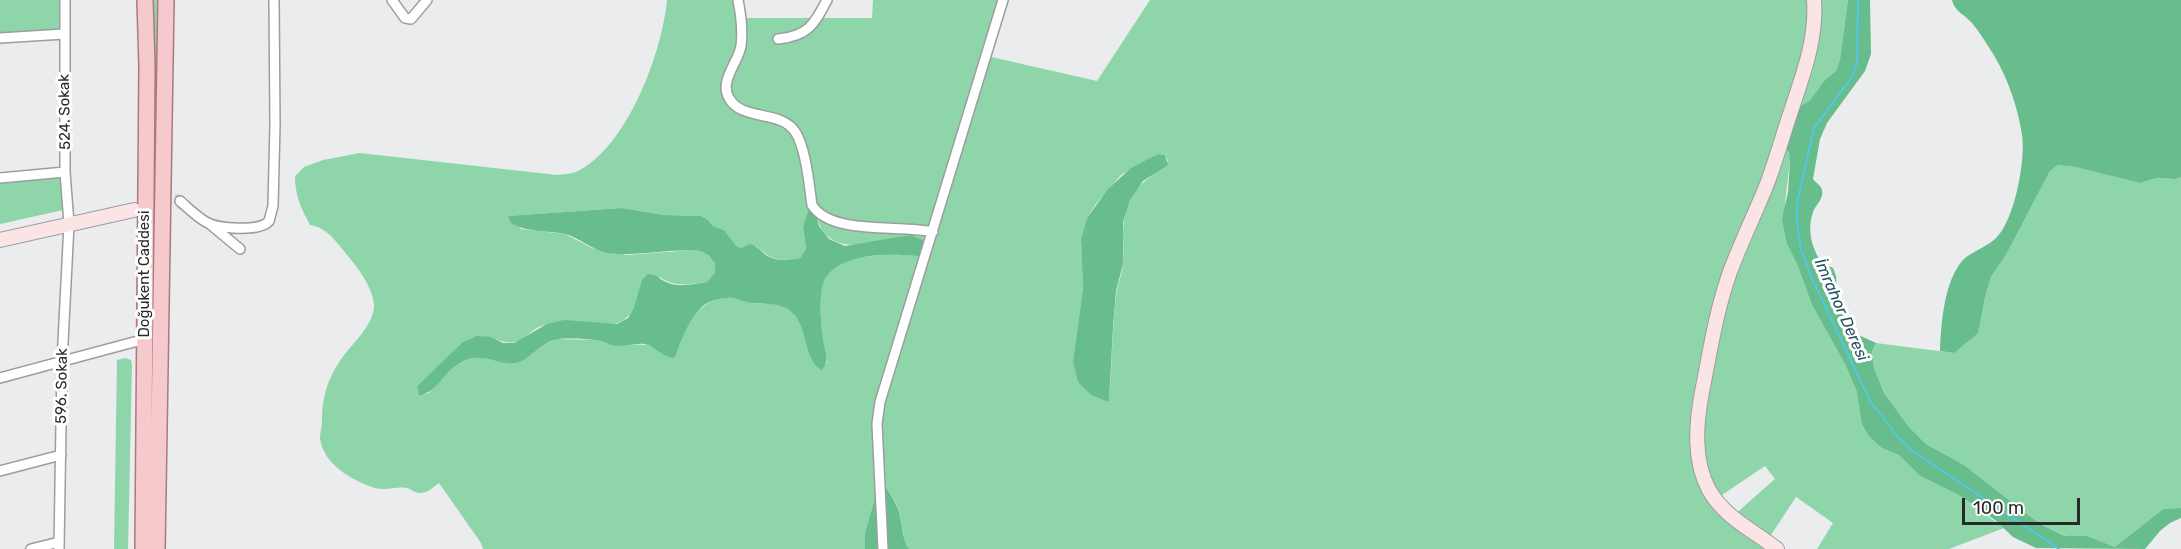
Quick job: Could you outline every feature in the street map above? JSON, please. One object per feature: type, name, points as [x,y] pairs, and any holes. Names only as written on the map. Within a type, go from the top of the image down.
[{"type":"main road","name":"Doğukent Caddesi","points":[[143,549],[147,66],[145,0]]},
{"type":"main road","name":"Doğukent Caddesi","points":[[157,549],[166,0]]},
{"type":"street","name":"524. Sokak","points":[[66,0],[64,34],[69,224]]},
{"type":"street","points":[[209,224],[239,228],[262,227],[271,218],[275,124],[274,0]]},
{"type":"street","points":[[392,0],[405,18],[411,19],[427,0]]},
{"type":"street","points":[[738,0],[741,26],[740,49],[728,78],[728,96],[734,105],[745,111],[786,123],[795,131],[801,144],[812,205],[815,210],[831,219],[875,229],[913,229],[933,232]]},
{"type":"street","points":[[778,39],[793,37],[809,29],[817,20],[827,0]]},
{"type":"street","points":[[883,549],[877,424],[880,402],[1003,0]]},
{"type":"street","points":[[1777,549],[1736,520],[1722,508],[1709,491],[1703,477],[1698,453],[1697,431],[1706,368],[1719,309],[1730,273],[1767,183],[1806,67],[1812,40],[1814,0]]},
{"type":"street","points":[[0,38],[64,34]]},
{"type":"street","points":[[0,178],[66,172]]},
{"type":"street","points":[[180,201],[240,249]]},
{"type":"street","points":[[0,240],[134,210]]},
{"type":"street","name":"596. Sokak","points":[[59,545],[62,362],[69,224]]},
{"type":"street","points":[[0,378],[145,341]]},
{"type":"street","points":[[0,471],[61,455]]},
{"type":"street","points":[[31,549],[59,545]]},
{"type":"green space","points":[[0,0],[65,0],[64,34],[0,38]]},
{"type":"green space","points":[[154,0],[157,0],[156,211],[150,494]]},
{"type":"green space","points":[[667,0],[738,0],[741,18],[872,18],[873,0],[1003,0],[987,56],[1097,81],[1150,0],[1848,0],[1840,59],[1836,72],[1824,81],[1810,100],[1791,112],[1790,160],[1785,203],[1787,244],[1812,305],[1845,364],[1860,405],[1882,448],[1899,455],[1920,476],[1957,494],[2004,528],[1949,549],[1817,549],[1833,523],[1796,497],[1767,541],[1777,549],[909,549],[897,505],[880,480],[865,533],[865,549],[483,549],[439,483],[422,493],[403,488],[375,488],[341,471],[327,457],[320,439],[324,397],[335,368],[369,323],[374,301],[366,281],[340,246],[322,229],[310,225],[299,202],[295,176],[304,167],[323,160],[360,153],[557,175],[576,172],[594,160],[626,121],[649,71],[664,22]],"holes":[[[1158,154],[1165,155],[1168,161],[1134,193],[1125,217],[1123,264],[1116,296],[1109,402],[1073,361],[1083,288],[1081,239],[1087,218],[1121,175]],[[622,208],[665,215],[701,216],[713,226],[724,230],[735,246],[741,248],[756,246],[771,257],[787,260],[800,258],[806,249],[803,227],[816,214],[822,229],[830,238],[841,243],[868,244],[910,235],[925,257],[868,256],[853,259],[829,271],[823,281],[821,302],[822,335],[827,364],[790,311],[771,304],[721,298],[711,301],[695,315],[676,355],[647,345],[618,346],[596,340],[556,339],[527,358],[506,363],[479,357],[469,359],[445,373],[429,393],[419,396],[417,386],[450,355],[491,337],[511,343],[541,326],[550,324],[614,324],[631,314],[660,277],[671,283],[688,284],[707,282],[715,272],[715,263],[705,252],[693,250],[627,255],[592,248],[565,234],[521,229],[509,216]],[[1765,466],[1775,479],[1733,516],[1716,499]]]},
{"type":"green space","points":[[1848,0],[1870,0],[1871,54],[1865,71],[1827,123],[1820,139],[1813,179],[1821,187],[1822,193],[1811,218],[1810,231],[1812,244],[1821,262],[1833,268],[1836,276],[1838,303],[1852,332],[1876,343],[1872,351],[1874,368],[1884,393],[1909,427],[1926,444],[1964,465],[2040,524],[2065,536],[2087,536],[2115,547],[2163,509],[2181,508],[2181,518],[2160,531],[2145,549],[2036,548],[2013,537],[1995,520],[1957,494],[1920,476],[1899,455],[1882,448],[1869,436],[1862,424],[1857,392],[1845,364],[1812,305],[1787,244],[1782,219],[1788,192],[1790,160],[1789,152],[1781,144],[1791,112],[1810,100],[1824,81],[1836,71],[1840,59]]},
{"type":"green space","points":[[1952,0],[2181,0],[2181,177],[2157,178],[2140,183],[2075,167],[2058,165],[2050,171],[2006,255],[1991,277],[1978,333],[1954,353],[1940,351],[1945,303],[1952,278],[1964,259],[1995,239],[2008,220],[2017,190],[2023,146],[2017,112],[2000,66],[1978,31],[1957,10]]},
{"type":"green space","points":[[1158,154],[1165,155],[1168,165],[1143,181],[1130,200],[1123,222],[1123,264],[1116,291],[1109,402],[1091,395],[1078,382],[1073,361],[1083,288],[1081,239],[1087,218],[1108,189],[1131,168]]},
{"type":"green space","points":[[2058,165],[2140,183],[2157,178],[2181,177],[2181,508],[2163,509],[2115,547],[2087,536],[2066,536],[2040,524],[1964,465],[1926,444],[1909,427],[1884,393],[1874,368],[1872,351],[1876,343],[1954,353],[1984,301],[1991,277],[2006,255],[2050,171]]},
{"type":"green space","points":[[61,177],[63,210],[0,224],[0,183]]},
{"type":"green space","points":[[622,208],[665,215],[701,216],[713,226],[724,230],[736,246],[741,248],[750,244],[778,260],[800,258],[806,249],[803,227],[808,212],[812,211],[816,214],[819,226],[829,239],[845,246],[910,235],[930,243],[925,257],[870,256],[843,263],[832,270],[825,279],[821,291],[821,325],[827,359],[822,370],[813,362],[801,326],[792,312],[773,304],[726,298],[709,302],[699,310],[688,327],[674,358],[645,344],[618,346],[591,340],[559,339],[547,343],[526,359],[514,363],[481,358],[469,359],[453,368],[433,389],[419,396],[417,386],[463,342],[477,336],[491,337],[503,343],[514,343],[547,324],[564,320],[617,324],[628,318],[634,308],[642,280],[648,274],[671,284],[681,285],[707,282],[715,272],[715,263],[706,254],[698,251],[608,253],[565,234],[517,226],[511,223],[508,216]]},
{"type":"green space","points":[[125,358],[131,360],[132,365],[128,549],[114,549],[117,360]]},
{"type":"green space","points":[[880,480],[897,508],[909,549],[865,549],[865,533]]},
{"type":"waterway","name":"İmrahor Deresi","points":[[1858,0],[1857,63],[1852,77],[1814,128],[1797,203],[1801,250],[1870,401],[1899,438],[1913,451],[2059,549]]},
{"type":"tunnel","points":[[135,210],[180,201]]}]
